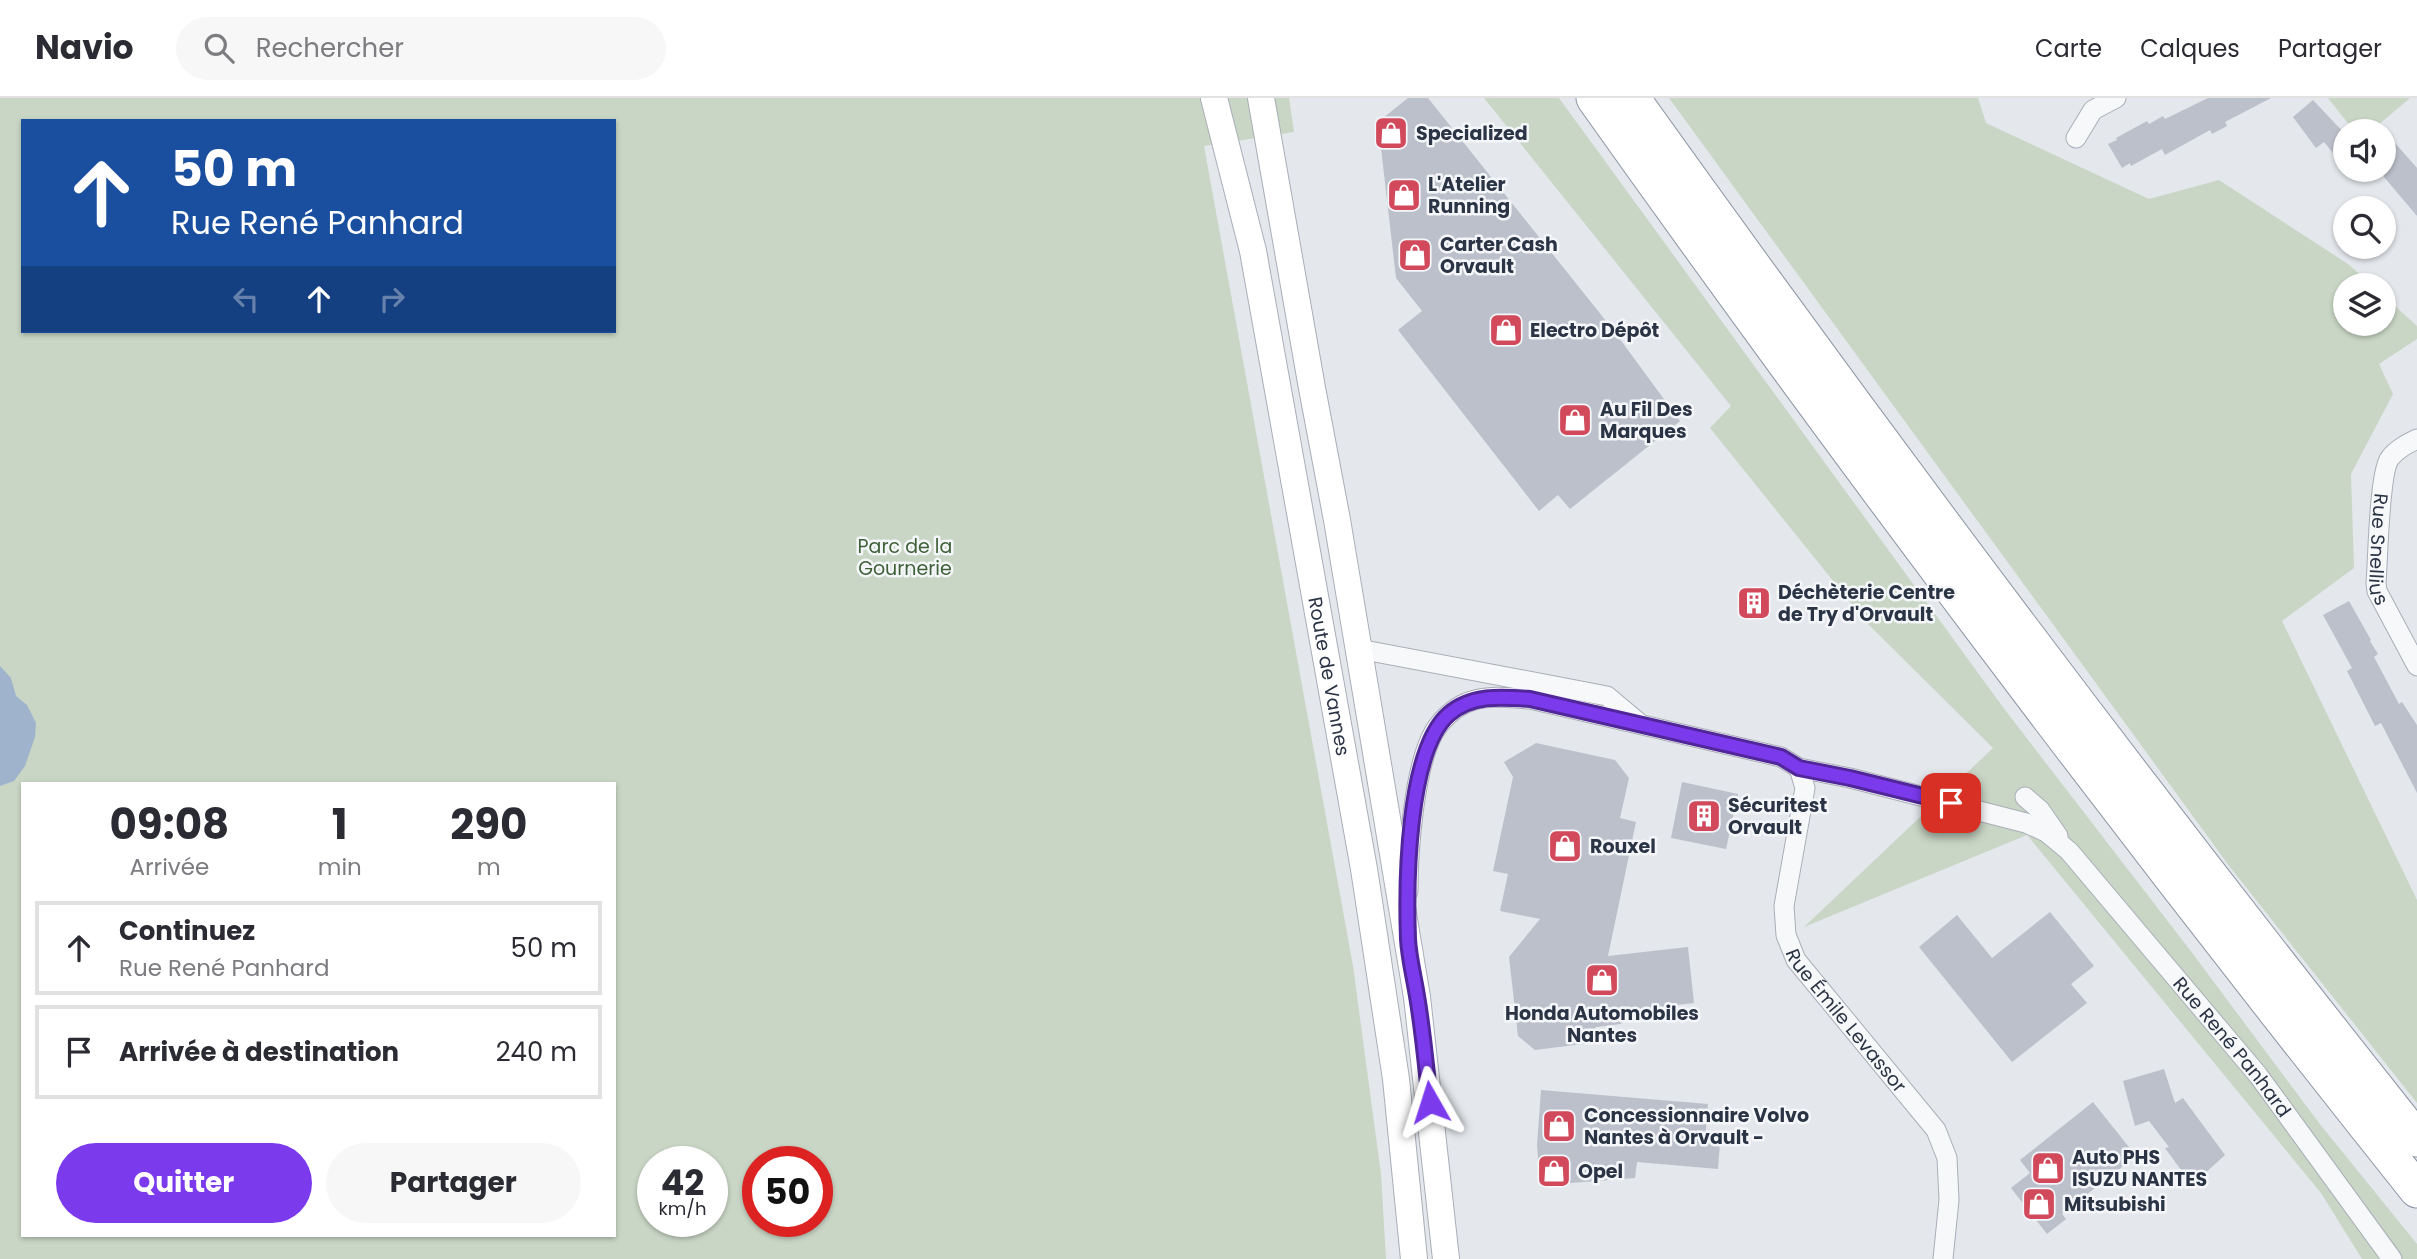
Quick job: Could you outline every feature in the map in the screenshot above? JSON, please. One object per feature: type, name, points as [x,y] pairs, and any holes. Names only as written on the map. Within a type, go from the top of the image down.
[{"type":"highway","points":[[1594,98],[1956,596],[2212,930],[2417,1190]]},
{"type":"highway","points":[[1632,98],[1897,464],[2070,694],[2242,918],[2417,1139]]},
{"type":"main road","name":"Route de Vannes","points":[[1214,98],[1253,251],[1364,869],[1396,1079],[1414,1259]]},
{"type":"main road","name":"Route de Vannes","points":[[1261,98],[1338,520],[1408,941],[1426,1063],[1446,1259]]},
{"type":"street","points":[[2076,138],[2093,110],[2116,98]]},
{"type":"street","name":"Rue Snellius","points":[[2417,439],[2403,446],[2389,460],[2384,481],[2376,583],[2377,591],[2417,666]]},
{"type":"street","name":"Rue René Panhard","points":[[1359,649],[1608,690],[1641,725]]},
{"type":"street","points":[[1605,717],[1608,690]]},
{"type":"street","name":"Rue René Panhard","points":[[1408,941],[1408,845],[1424,760],[1434,732],[1449,713],[1467,702],[1495,697],[1530,699],[1781,757],[1799,768],[2026,822],[2062,843]]},
{"type":"street","name":"Rue Émile Levassor","points":[[1799,768],[1805,788],[1784,906],[1786,934],[1796,960],[1936,1130],[1947,1158],[1950,1200],[1943,1259]]},
{"type":"street","name":"Rue René Panhard","points":[[2025,797],[2040,810],[2062,843],[2258,1075],[2392,1259]]},
{"type":"green space","name":"Parc de la Gournerie","points":[[0,98],[1289,98],[1294,132],[1204,146],[1353,966],[1381,1174],[1386,1259],[0,1259]]},
{"type":"green space","points":[[1484,98],[1559,98],[2005,710],[2319,1123],[2417,1244],[2417,1259],[2362,1259],[2321,1193],[2027,835],[1804,927],[1993,748],[1867,623],[1710,428],[1731,406]]},
{"type":"green space","points":[[1669,98],[1978,98],[1986,123],[2149,199],[2219,180],[2333,254],[2333,259],[2340,259],[2348,264],[2358,273],[2333,273],[2333,336],[2396,336],[2396,307],[2417,326],[2417,339],[2379,364],[2393,394],[2351,474],[2354,568],[2282,621],[2417,900],[2417,1103],[2230,867]]},
{"type":"green space","points":[[2328,98],[2410,98],[2385,119],[2345,119]]},
{"type":"water","points":[[0,666],[11,678],[16,696],[27,705],[36,723],[35,737],[25,766],[14,781],[0,786]]},
{"type":"building","points":[[1408,98],[1428,98],[1614,331],[1680,421],[1570,509],[1558,495],[1539,511],[1398,330],[1422,311],[1396,278],[1378,122]]},
{"type":"building","points":[[2208,98],[2271,98],[2225,122],[2227,126],[2212,134],[2210,130],[2165,155],[2162,149],[2122,168],[2108,144],[2147,121],[2149,124],[2163,116],[2165,119]]},
{"type":"building","points":[[2313,100],[2333,121],[2333,153],[2324,142],[2316,148],[2293,117]]},
{"type":"building","points":[[2396,144],[2417,168],[2417,216],[2388,182],[2396,182]]},
{"type":"building","points":[[2349,601],[2378,654],[2374,657],[2399,704],[2402,702],[2417,725],[2417,793],[2381,723],[2375,726],[2347,671],[2352,668],[2323,615]]},
{"type":"building","points":[[1536,743],[1615,760],[1629,778],[1620,818],[1636,822],[1608,956],[1688,947],[1694,1003],[1632,1010],[1621,1024],[1596,1027],[1583,1044],[1535,1050],[1518,1036],[1509,957],[1540,919],[1500,911],[1508,874],[1493,871],[1513,777],[1504,762]]},
{"type":"building","name":"Sécuritest Orvault","points":[[1682,782],[1738,794],[1726,849],[1671,838]]},
{"type":"building","points":[[2050,912],[2094,966],[2071,984],[2087,1003],[2012,1062],[1919,947],[1957,915],[1992,958]]},
{"type":"building","points":[[2164,1069],[2175,1103],[2183,1098],[2225,1155],[2192,1185],[2165,1148],[2169,1147],[2149,1121],[2135,1126],[2123,1081]]},
{"type":"building","points":[[1541,1090],[1708,1104],[1705,1142],[1720,1143],[1718,1169],[1637,1162],[1635,1178],[1546,1185],[1537,1145]]},
{"type":"building","points":[[2093,1102],[2136,1156],[2062,1214],[2066,1219],[2047,1234],[2011,1188],[2030,1173],[2020,1160]]},
{"type":"place","name":"Specialized","points":[[1391,133]]},
{"type":"place","name":"L'Atelier Running","points":[[1404,195]]},
{"type":"place","name":"Carter Cash Orvault","points":[[1415,255]]},
{"type":"place","name":"Electro Dépôt","points":[[1506,330]]},
{"type":"place","name":"Au Fil Des Marques","points":[[1575,420]]},
{"type":"place","name":"Déchèterie Centre de Try d'Orvault","points":[[1754,603]]},
{"type":"place","name":"Sécuritest Orvault","points":[[1704,816]]},
{"type":"place","name":"Rouxel","points":[[1565,846]]},
{"type":"place","name":"Honda Automobiles Nantes","points":[[1602,980]]},
{"type":"place","name":"Concessionnaire Volvo Nantes à Orvault -","points":[[1559,1126]]},
{"type":"place","name":"Auto PHS ISUZU NANTES","points":[[2048,1168]]},
{"type":"place","name":"Opel","points":[[1554,1171]]},
{"type":"place","name":"Mitsubishi","points":[[2039,1204]]},
{"type":"route","points":[[1430,1102],[1418,997],[1408,941],[1408,845],[1424,760],[1434,732],[1449,713],[1467,702],[1495,697],[1530,699],[1781,757],[1799,768],[1951,803]]}]
